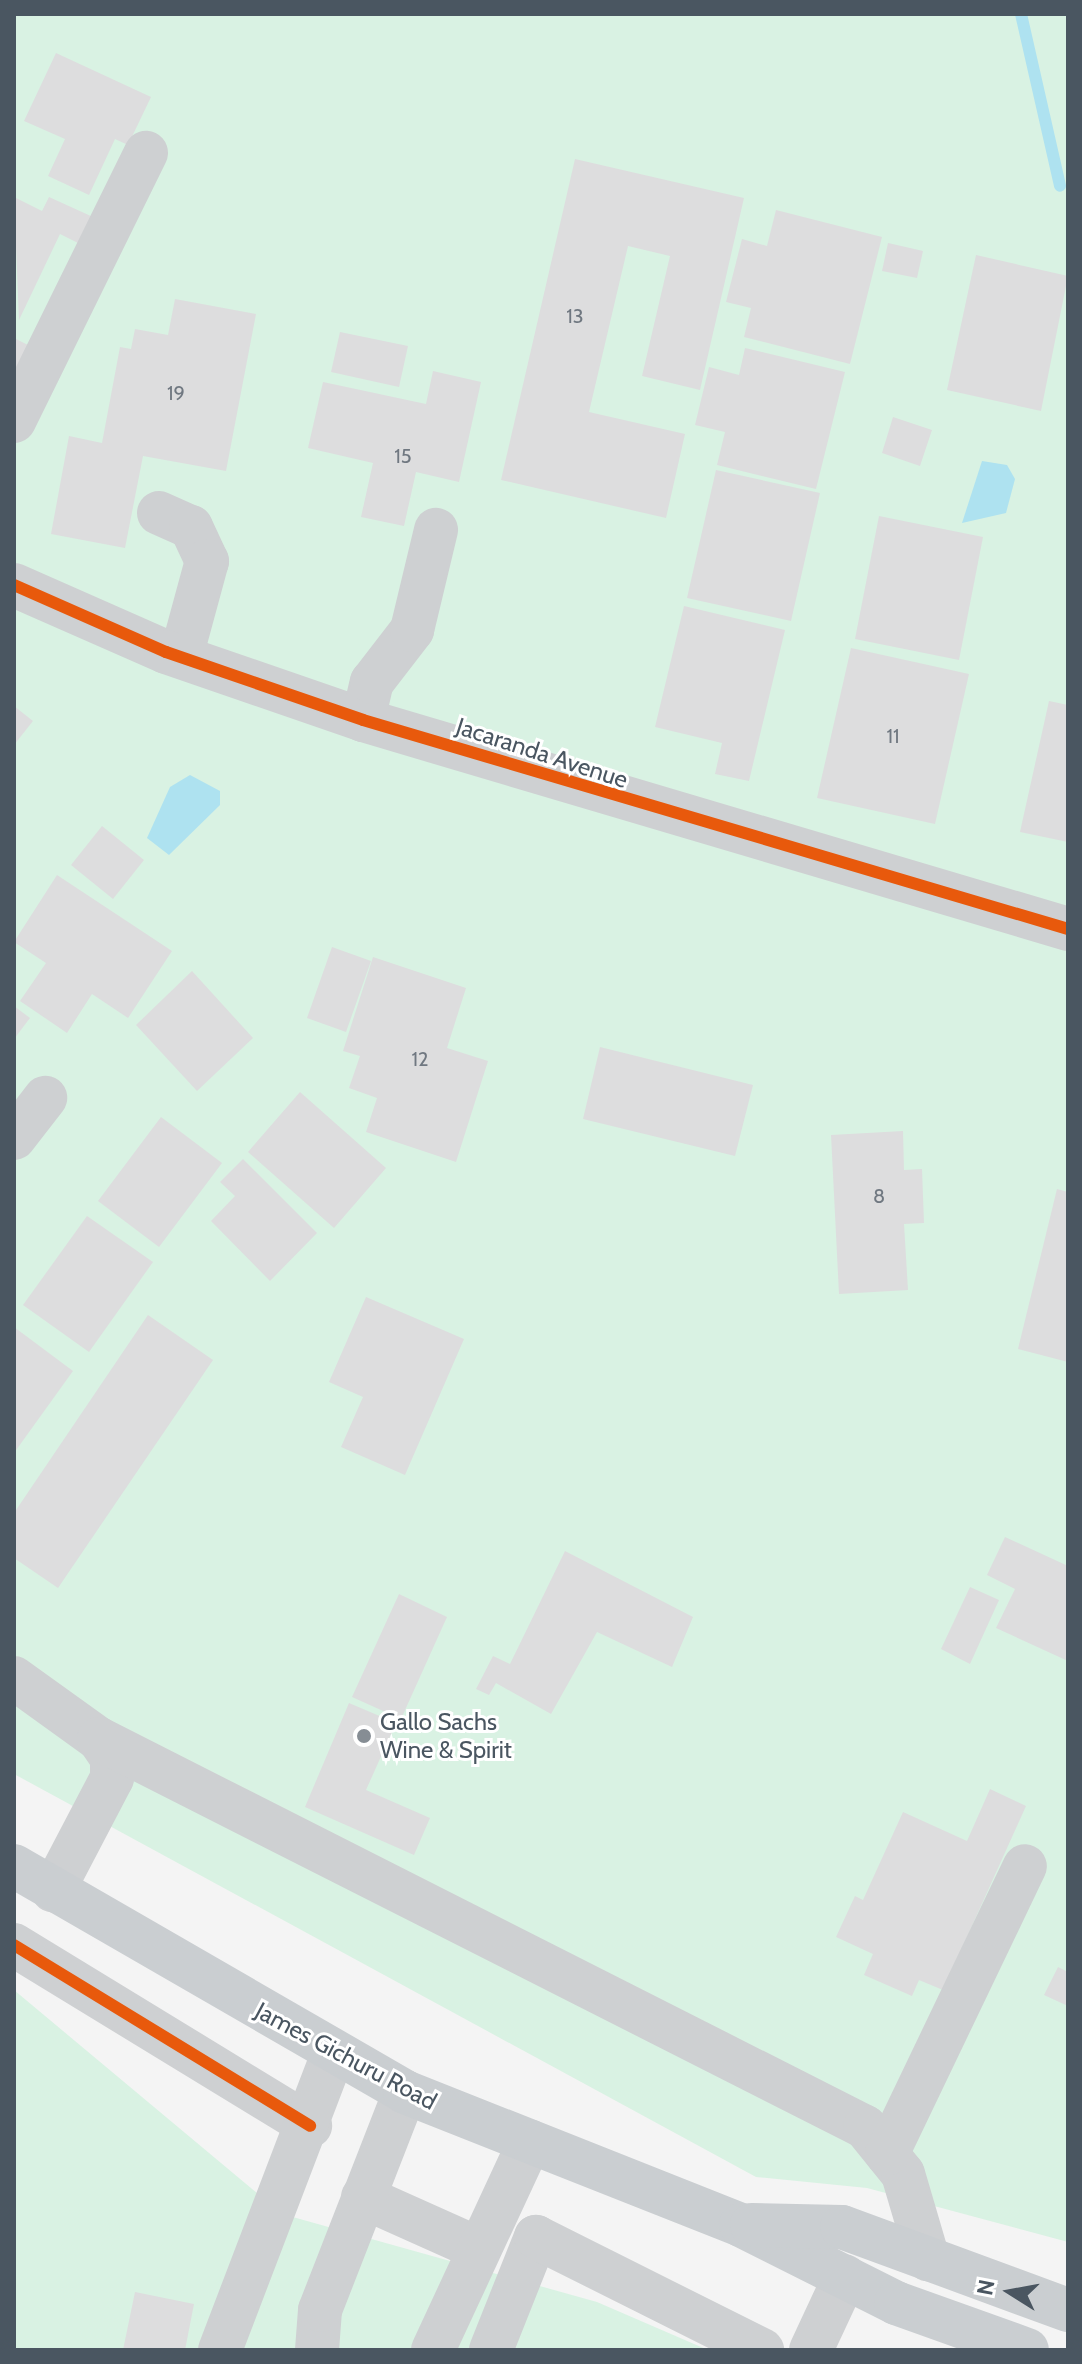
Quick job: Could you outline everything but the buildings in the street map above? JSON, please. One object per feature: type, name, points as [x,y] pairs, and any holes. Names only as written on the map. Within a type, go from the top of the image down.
[{"type":"main road","name":"James Gichuru Road","points":[[14,1866],[333,2054],[405,2092],[741,2225],[845,2277],[1027,2350]]},
{"type":"main road","name":"James Gichuru Road","points":[[741,2225],[842,2227],[1068,2310]]},
{"type":"street","points":[[14,421],[146,153]]},
{"type":"street","points":[[159,513],[191,527],[207,561],[181,657]]},
{"type":"street","points":[[363,720],[372,682],[412,630],[436,530]]},
{"type":"street","name":"Jacaranda Avenue","points":[[14,585],[181,657],[363,720],[1068,929]]},
{"type":"street","points":[[14,1138],[45,1098]]},
{"type":"street","points":[[14,1678],[99,1739],[865,2127],[903,2174],[928,2259]]},
{"type":"street","points":[[53,1891],[112,1778],[112,1758],[99,1739]]},
{"type":"street","points":[[887,2154],[1025,1866]]},
{"type":"street","points":[[14,1945],[310,2126]]},
{"type":"street","points":[[220,2350],[310,2126],[333,2054]]},
{"type":"street","points":[[317,2350],[320,2310],[405,2092]]},
{"type":"street","points":[[433,2350],[475,2247],[530,2141]]},
{"type":"street","points":[[363,2197],[475,2247]]},
{"type":"street","points":[[491,2350],[536,2237],[762,2350]]},
{"type":"street","points":[[811,2350],[845,2277]]},
{"type":"green space","points":[[14,14],[1068,14],[1068,2242],[867,2188],[756,2177],[14,1774]]},
{"type":"green space","points":[[14,1990],[282,2214],[597,2302],[708,2350],[14,2350]]},
{"type":"water","points":[[982,461],[1007,465],[1015,479],[1006,513],[962,523]]},
{"type":"water","points":[[190,775],[220,791],[220,805],[169,855],[147,838],[170,787]]},
{"type":"waterway","points":[[1021,14],[1060,186]]},
{"type":"cycle path","points":[[14,585],[166,652],[363,720],[1068,929]]},
{"type":"cycle path","points":[[14,1945],[310,2126]]},
{"type":"place","name":"Gallo Sachs Wine & Spirit","points":[[364,1736]]}]
